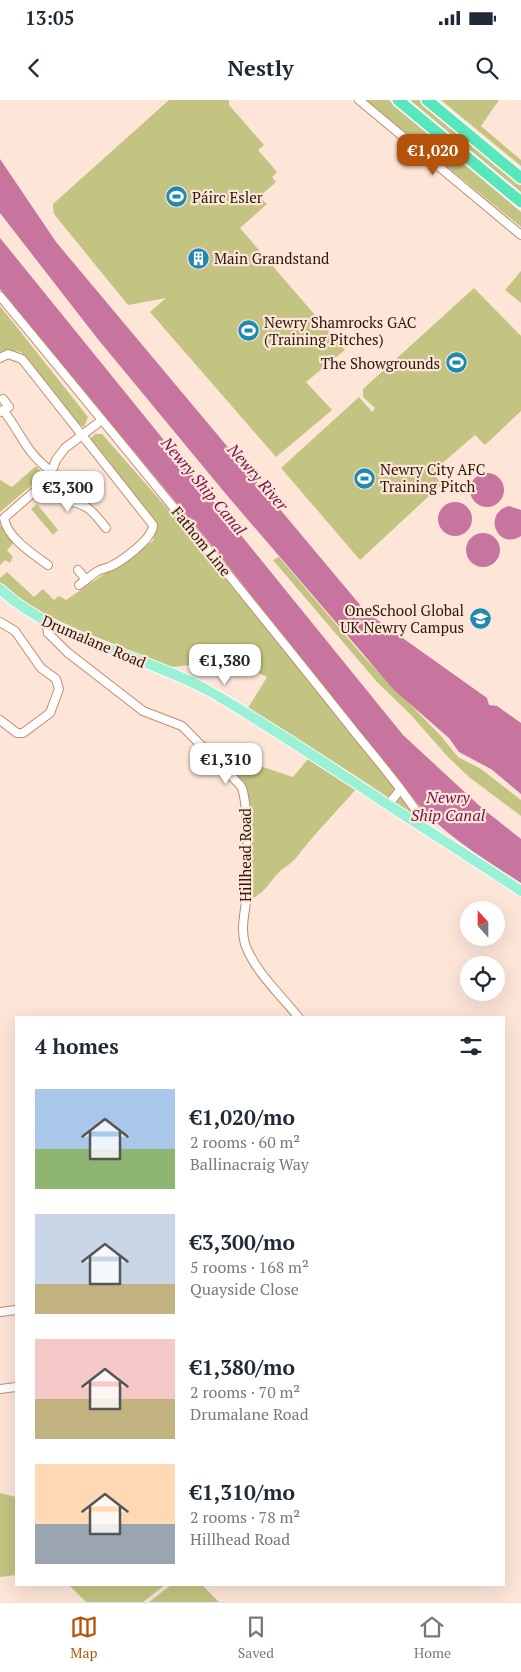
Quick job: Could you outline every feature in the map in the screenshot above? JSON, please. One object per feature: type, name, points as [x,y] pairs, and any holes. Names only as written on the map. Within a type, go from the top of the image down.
[{"type":"highway","points":[[398,100],[521,202]]},
{"type":"highway","points":[[427,100],[521,178]]},
{"type":"main road","name":"Drumalane Road","points":[[0,589],[23,608],[46,622],[168,672],[208,691],[423,826]]},
{"type":"main road","name":"Fathom Line","points":[[423,826],[521,891]]},
{"type":"street","points":[[359,100],[521,235]]},
{"type":"street","name":"Fathom Line","points":[[0,296],[282,639],[400,790],[422,820],[423,826]]},
{"type":"street","points":[[0,358],[8,354],[22,359],[59,404],[81,436],[136,501],[152,525],[153,530],[129,554],[79,586]]},
{"type":"street","points":[[3,399],[9,407],[2,411],[22,436],[24,446],[71,502],[82,503],[88,507],[106,528]]},
{"type":"street","points":[[48,565],[11,534],[5,526],[4,518],[50,475],[65,448],[102,420]]},
{"type":"street","points":[[78,570],[86,580]]},
{"type":"street","points":[[0,622],[15,631],[41,668],[56,679],[58,689],[50,712],[22,733],[17,733],[0,720]]},
{"type":"street","name":"Hillhead Road","points":[[46,622],[48,633],[67,652],[143,711],[182,726],[241,786],[245,798],[247,859],[247,892],[242,930],[246,944],[264,976],[297,1016]]},
{"type":"street","points":[[388,805],[400,790]]},
{"type":"street","points":[[0,1312],[15,1310]]},
{"type":"street","points":[[0,1389],[15,1387]]},
{"type":"green space","points":[[169,100],[229,100],[229,105],[264,145],[258,150],[277,172],[272,177],[276,182],[259,197],[267,204],[240,228],[345,350],[306,382],[332,410],[276,457],[150,312],[166,298],[128,305],[54,214],[53,204]]},
{"type":"green space","points":[[366,100],[389,100],[521,212],[521,227]]},
{"type":"green space","points":[[410,100],[421,100],[521,184],[521,192]]},
{"type":"green space","points":[[441,100],[499,100],[481,126],[521,160],[521,166]]},
{"type":"green space","points":[[521,271],[521,303],[505,290]]},
{"type":"green space","points":[[474,288],[521,336],[521,411],[485,445],[475,435],[432,472],[442,484],[360,560],[281,468],[359,397],[372,412],[375,408],[363,397],[363,389]]},
{"type":"green space","points":[[0,306],[88,417],[84,427],[76,422],[21,352],[8,350],[0,354]]},
{"type":"green space","points":[[95,434],[102,434],[181,524],[187,521],[422,821],[322,759],[248,708],[267,677],[240,664],[223,661],[164,668],[47,616],[8,591],[0,582],[0,578],[7,572],[34,597],[43,589],[54,600],[59,596],[66,600],[153,541],[157,523],[90,439]]},
{"type":"green space","points":[[36,466],[42,473],[40,478],[0,512],[0,480],[12,487]]},
{"type":"green space","points":[[37,504],[58,530],[53,535],[31,509]]},
{"type":"green space","points":[[0,525],[13,539],[12,545],[7,550],[13,557],[10,563],[5,560],[0,565]]},
{"type":"green space","points":[[279,557],[362,655],[440,735],[458,757],[481,769],[521,800],[521,816],[469,777],[377,682],[273,560]]},
{"type":"green space","points":[[196,738],[254,764],[293,777],[308,759],[357,788],[294,860],[281,870],[268,886],[251,899],[244,794]]},
{"type":"green space","points":[[0,1493],[15,1497],[15,1575],[0,1577]]},
{"type":"green space","points":[[70,1586],[164,1586],[143,1602],[86,1602]]},
{"type":"green space","points":[[170,1586],[203,1586],[219,1602],[149,1602]]},
{"type":"water","name":"Newry River","points":[[0,159],[56,242],[366,612],[487,698],[489,705],[497,706],[521,723],[521,794],[491,769],[459,752],[449,738],[394,690],[225,493],[97,338],[0,213]]},
{"type":"water","name":"Newry Ship Canal","points":[[0,238],[403,735],[483,809],[521,839],[521,883],[479,856],[440,826],[417,803],[213,547],[0,289]]},
{"type":"water","points":[[487,473],[499,478],[504,490],[499,502],[487,507],[475,502],[470,490],[475,478]]},
{"type":"water","points":[[455,502],[467,507],[472,519],[467,531],[455,536],[443,531],[438,519],[443,507]]},
{"type":"water","points":[[509,506],[521,510],[521,536],[505,539],[496,529],[495,523],[496,516],[501,510]]},
{"type":"water","points":[[483,533],[495,538],[500,550],[495,562],[483,567],[471,562],[466,550],[471,538]]},
{"type":"place","name":"Páirc Esler","points":[[176,197]]},
{"type":"place","name":"Main Grandstand","points":[[198,258]]},
{"type":"place","name":"Newry Shamrocks GAC (Training Pitches)","points":[[248,331]]},
{"type":"place","name":"The Showgrounds","points":[[456,363]]},
{"type":"place","name":"Newry City AFC Training Pitch","points":[[364,478]]},
{"type":"place","name":"OneSchool Global UK Newry Campus","points":[[480,619]]}]
